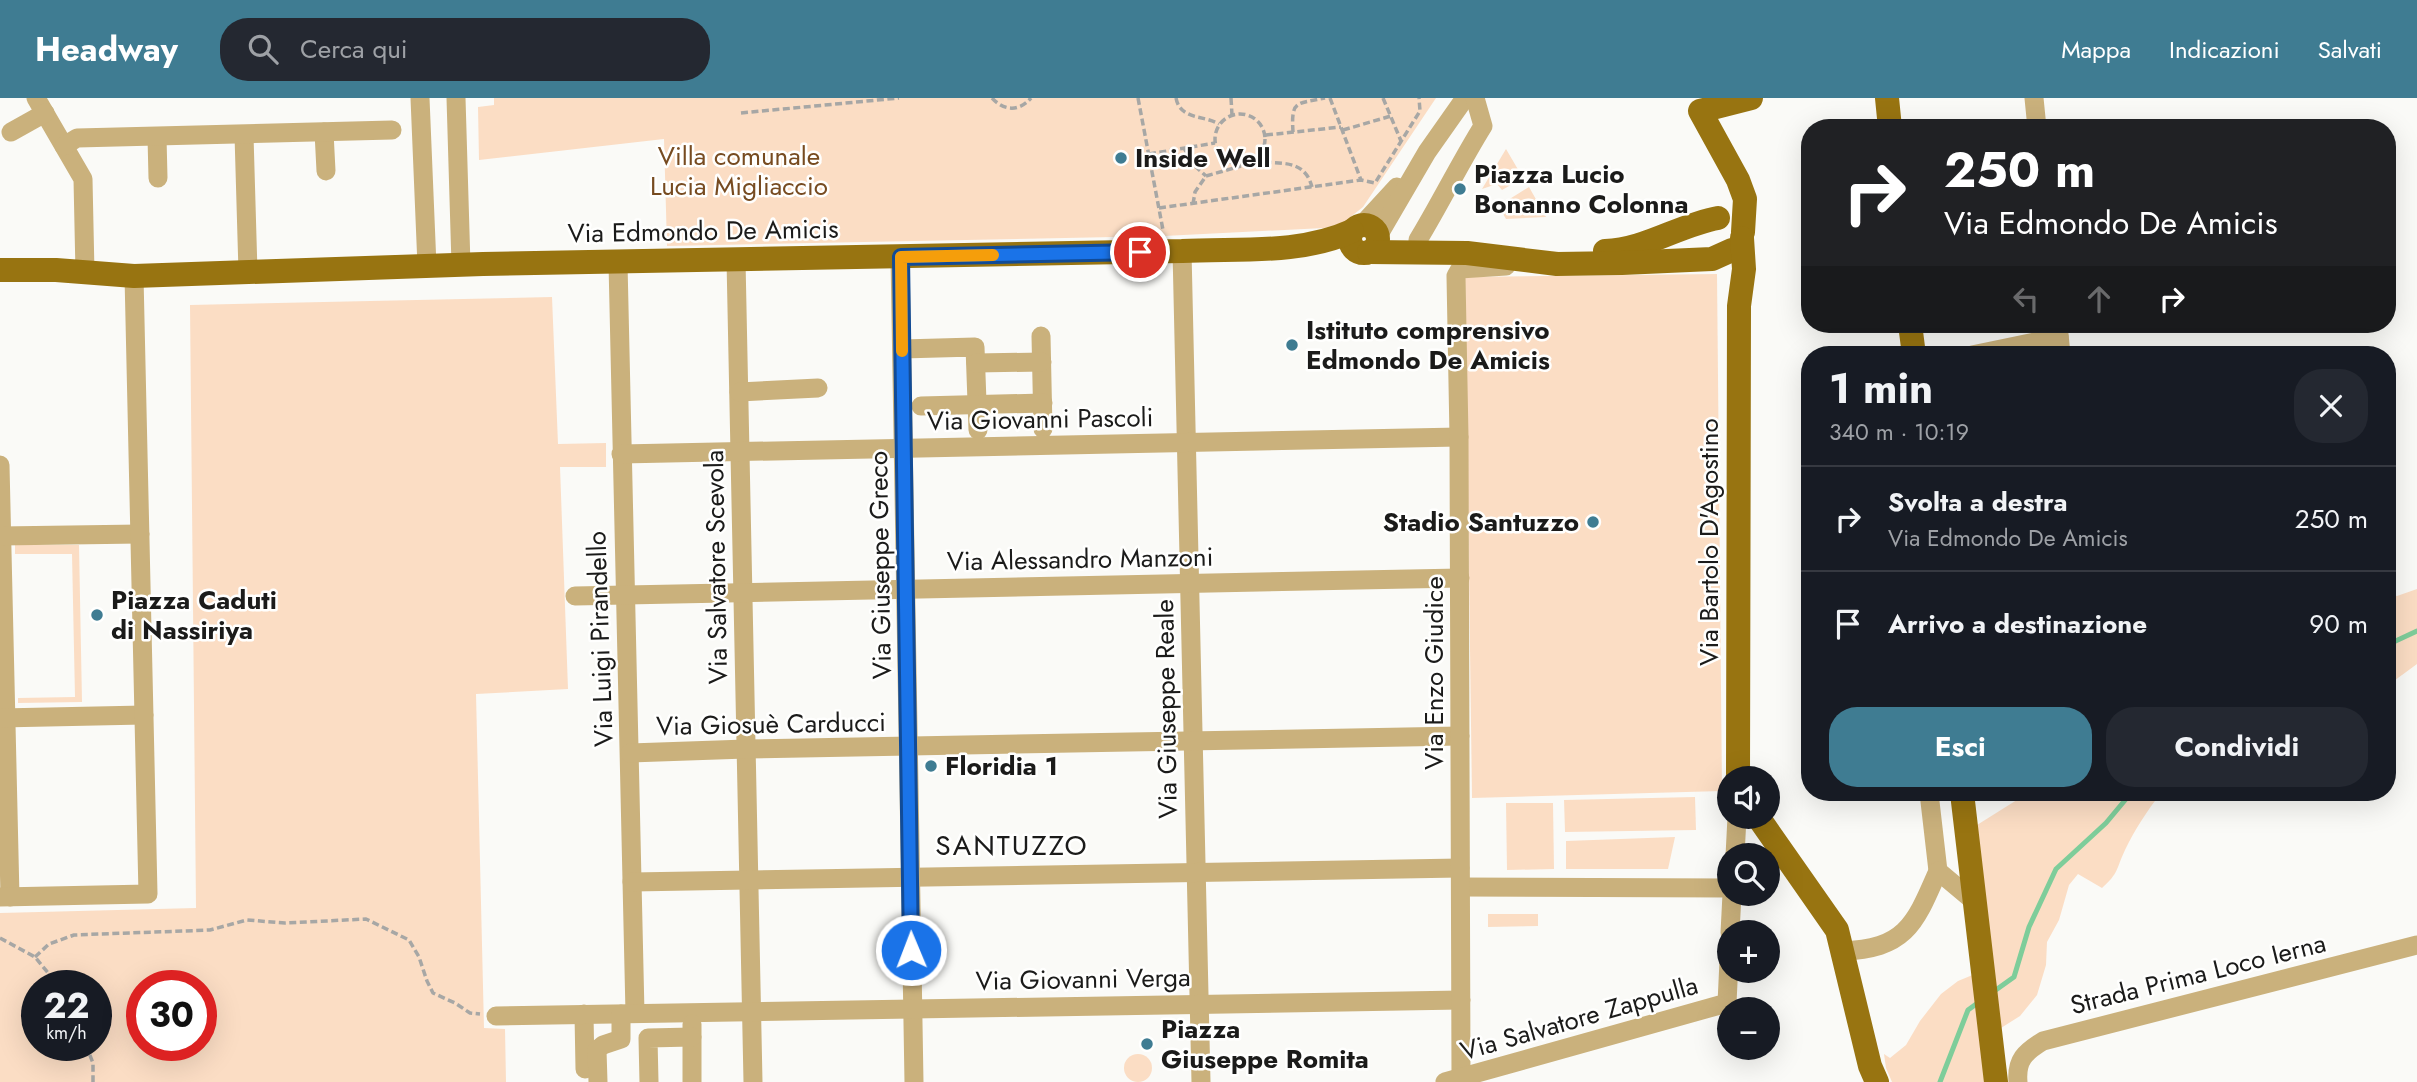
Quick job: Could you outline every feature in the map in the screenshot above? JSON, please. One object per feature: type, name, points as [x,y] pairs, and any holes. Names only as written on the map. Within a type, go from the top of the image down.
[{"type":"main road","points":[[1696,104],[1751,98]]},
{"type":"main road","points":[[1888,98],[1889,119]]},
{"type":"main road","name":"Via Bartolo D'Agostino","points":[[1696,104],[1738,180],[1745,199],[1732,245],[1744,270],[1739,306],[1738,766]]},
{"type":"main road","points":[[1715,220],[1738,180]]},
{"type":"main road","points":[[1731,217],[1737,220],[1732,245],[1712,259],[1622,264],[1556,264],[1366,239],[1572,251],[1624,250],[1715,220],[1731,217]]},
{"type":"main road","name":"Via Edmondo De Amicis","points":[[0,285],[62,284],[125,276],[461,265],[1291,248],[1322,242],[1366,239]]},
{"type":"main road","name":"Via Edmondo De Amicis","points":[[0,270],[56,270],[125,276]]},
{"type":"main road","points":[[1963,801],[1996,1082]]},
{"type":"main road","points":[[1766,829],[1837,930],[1870,1066],[1877,1082]]},
{"type":"street","points":[[420,98],[427,266]]},
{"type":"street","points":[[456,98],[461,265]]},
{"type":"street","points":[[1366,239],[1465,98]]},
{"type":"street","points":[[1418,240],[1440,204],[1456,169],[1483,126],[1475,98]]},
{"type":"street","points":[[2034,98],[2037,119]]},
{"type":"street","points":[[11,132],[41,106],[83,179],[85,273]]},
{"type":"street","points":[[64,146],[77,138],[392,130]]},
{"type":"street","points":[[324,132],[326,171]]},
{"type":"street","points":[[244,135],[248,272]]},
{"type":"street","points":[[157,137],[158,178]]},
{"type":"street","points":[[426,235],[460,233]]},
{"type":"street","name":"Via Giuseppe Reale","points":[[1182,251],[1201,1082]]},
{"type":"street","name":"Via Giuseppe Greco","points":[[901,257],[914,1082]]},
{"type":"street","name":"Via Salvatore Scevola","points":[[736,260],[753,1082]]},
{"type":"street","name":"Via Luigi Pirandello","points":[[618,263],[632,882],[628,1013],[621,1039]]},
{"type":"street","name":"Via Enzo Giudice","points":[[1453,1080],[1461,1000],[1459,437],[1455,276],[1460,270],[1556,264]]},
{"type":"street","points":[[0,465],[5,897],[148,894],[140,534],[125,276]]},
{"type":"street","points":[[1041,336],[1044,429]]},
{"type":"street","points":[[2021,346],[2059,339]]},
{"type":"street","points":[[902,349],[1042,362]]},
{"type":"street","points":[[976,355],[978,430]]},
{"type":"street","points":[[739,392],[818,388]]},
{"type":"street","points":[[921,405],[1043,403]]},
{"type":"street","name":"Via Giovanni Pascoli","points":[[621,454],[1459,437]]},
{"type":"street","points":[[1,536],[140,534]]},
{"type":"street","name":"Via Alessandro Manzoni","points":[[575,596],[1460,578]]},
{"type":"street","points":[[3,718],[144,715]]},
{"type":"street","name":"Via Giosuè Carducci","points":[[630,753],[1460,736]]},
{"type":"street","points":[[1842,951],[1868,950],[1889,943],[1909,928],[1919,914],[1938,871],[1930,801]]},
{"type":"street","points":[[1938,871],[1976,902]]},
{"type":"street","points":[[632,882],[1196,873],[1461,878],[1717,888]]},
{"type":"street","name":"Strada Prima Loco Ierna","points":[[2018,1082],[2017,1070],[2021,1058],[2043,1041],[2417,945]]},
{"type":"street","name":"Via Salvatore Zappulla","points":[[1453,1080],[1727,1003],[1728,983]]},
{"type":"street","name":"Via Giovanni Verga","points":[[496,1016],[1461,1000]]},
{"type":"street","points":[[692,1012],[692,1082]]},
{"type":"street","points":[[584,1014],[586,1082]]},
{"type":"street","points":[[598,1082],[597,1050],[603,1045],[621,1039],[692,1037]]},
{"type":"street","points":[[648,1038],[649,1082]]},
{"type":"path","points":[[741,113],[899,98]]},
{"type":"path","points":[[992,98],[1002,107],[1014,109],[1026,104],[1031,98]]},
{"type":"path","points":[[1138,98],[1163,230]]},
{"type":"path","points":[[1176,98],[1179,108],[1192,117],[1213,120],[1220,124]]},
{"type":"path","points":[[1231,98],[1232,115]]},
{"type":"path","points":[[1293,132],[1292,111],[1298,104],[1328,98],[1362,180]]},
{"type":"path","points":[[1383,98],[1401,141]]},
{"type":"path","points":[[1159,208],[1362,180],[1375,183],[1420,111],[1419,98]]},
{"type":"path","points":[[1193,204],[1195,192],[1206,176],[1244,165],[1254,161],[1265,145],[1266,135],[1256,118],[1247,114],[1232,115],[1220,124],[1215,133],[1215,143],[1225,160],[1244,165]]},
{"type":"path","points":[[1266,135],[1342,129],[1391,117]]},
{"type":"path","points":[[1149,154],[1215,143]]},
{"type":"path","points":[[1184,148],[1187,157],[1206,176]]},
{"type":"path","points":[[1254,161],[1287,164],[1303,169],[1309,176],[1312,187]]},
{"type":"path","points":[[35,957],[49,944],[74,935],[210,930],[247,920],[285,923],[366,919],[409,940],[433,993],[470,1013],[496,1016]]},
{"type":"path","points":[[0,938],[35,957],[46,970]]},
{"type":"path","points":[[92,1061],[93,1082]]},
{"type":"green space","name":"Villa comunale Lucia Migliaccio","points":[[494,98],[1436,98],[1363,207],[1343,223],[1324,228],[1164,236],[667,246],[664,139],[479,160],[478,107],[494,105]]},
{"type":"green space","points":[[1506,149],[1523,178],[1502,190],[1497,184],[1482,189]]},
{"type":"green space","points":[[1529,187],[1546,217],[1506,219],[1502,212],[1512,206],[1508,200]]},
{"type":"green space","name":"Stadio Santuzzo","points":[[1717,274],[1722,766],[1717,766],[1717,791],[1472,798],[1465,277]]},
{"type":"green space","points":[[552,297],[558,444],[606,443],[606,467],[560,467],[568,689],[476,694],[484,1028],[505,1029],[506,1082],[0,1082],[0,913],[196,908],[190,305]]},
{"type":"green space","points":[[15,545],[79,545],[82,702],[18,703],[18,698],[75,697],[72,554],[15,554]]},
{"type":"green space","points":[[2417,589],[2417,664],[2396,679],[2396,596]]},
{"type":"green space","points":[[1695,797],[1696,830],[1565,832],[1564,800]]},
{"type":"green space","points":[[2015,801],[2155,801],[2137,827],[2108,883],[2102,888],[2078,874],[2069,885],[2059,920],[2047,942],[2046,965],[2037,995],[2020,1016],[2001,1028],[1987,1082],[1892,1082],[1884,1054],[1890,1058],[1906,1045],[1941,994],[1958,981],[1975,974],[1977,825]]},
{"type":"green space","points":[[1506,803],[1553,803],[1554,869],[1507,870]]},
{"type":"green space","points":[[1675,837],[1668,869],[1566,869],[1566,841]]},
{"type":"green space","points":[[1488,914],[1538,914],[1538,926],[1488,927]]},
{"type":"green space","points":[[1138,1054],[1148,1058],[1152,1068],[1148,1078],[1138,1082],[1128,1078],[1124,1068],[1128,1058]]},
{"type":"waterway","points":[[2396,641],[2417,631]]},
{"type":"waterway","points":[[1993,992],[2014,977],[2029,927],[2056,869],[2106,823],[2124,801]]},
{"type":"waterway","points":[[1940,1082],[1968,1010],[1979,1002]]},
{"type":"slow traffic","points":[[902,351],[901,257],[993,255]]},
{"type":"place","name":"Inside Well","points":[[1121,158]]},
{"type":"place","name":"Piazza Lucio Bonanno Colonna","points":[[1460,189]]},
{"type":"place","name":"Istituto comprensivo Edmondo De Amicis","points":[[1292,345]]},
{"type":"place","name":"Stadio Santuzzo","points":[[1593,522]]},
{"type":"place","name":"Piazza Caduti di Nassiriya","points":[[97,615]]},
{"type":"place","name":"Floridia 1","points":[[931,766]]},
{"type":"place","name":"Piazza Giuseppe Romita","points":[[1147,1044]]},
{"type":"district","name":"SANTUZZO","points":[[1012,845]]},
{"type":"route","points":[[911,950],[901,257],[1140,252]]}]
